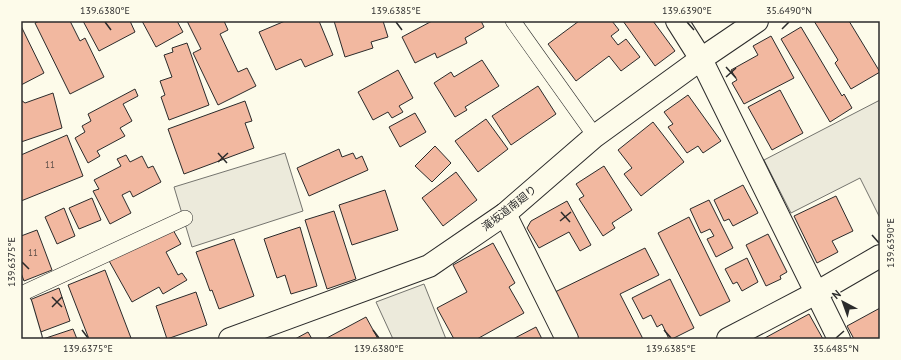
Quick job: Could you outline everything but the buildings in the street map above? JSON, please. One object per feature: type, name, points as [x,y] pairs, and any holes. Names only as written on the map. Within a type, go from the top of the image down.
[{"type":"street","points":[[677,21],[701,59],[839,339]]},
{"type":"street","name":"滝坂道南廻り","points":[[236,338],[430,266],[504,214],[595,136],[701,59],[758,21]]},
{"type":"street","points":[[504,214],[567,339]]},
{"type":"street","points":[[728,339],[816,293],[880,256]]},
{"type":"street","points":[[21,304],[31,339]]},
{"type":"lane","points":[[513,21],[595,136]]},
{"type":"lane","points":[[21,294],[185,218]]},
{"type":"shaded area","points":[[880,100],[880,218],[860,178],[791,213],[764,160]]},
{"type":"shaded area","points":[[285,153],[303,211],[192,247],[174,187]]},
{"type":"shaded area","points":[[424,284],[446,339],[393,339],[376,302]]}]
